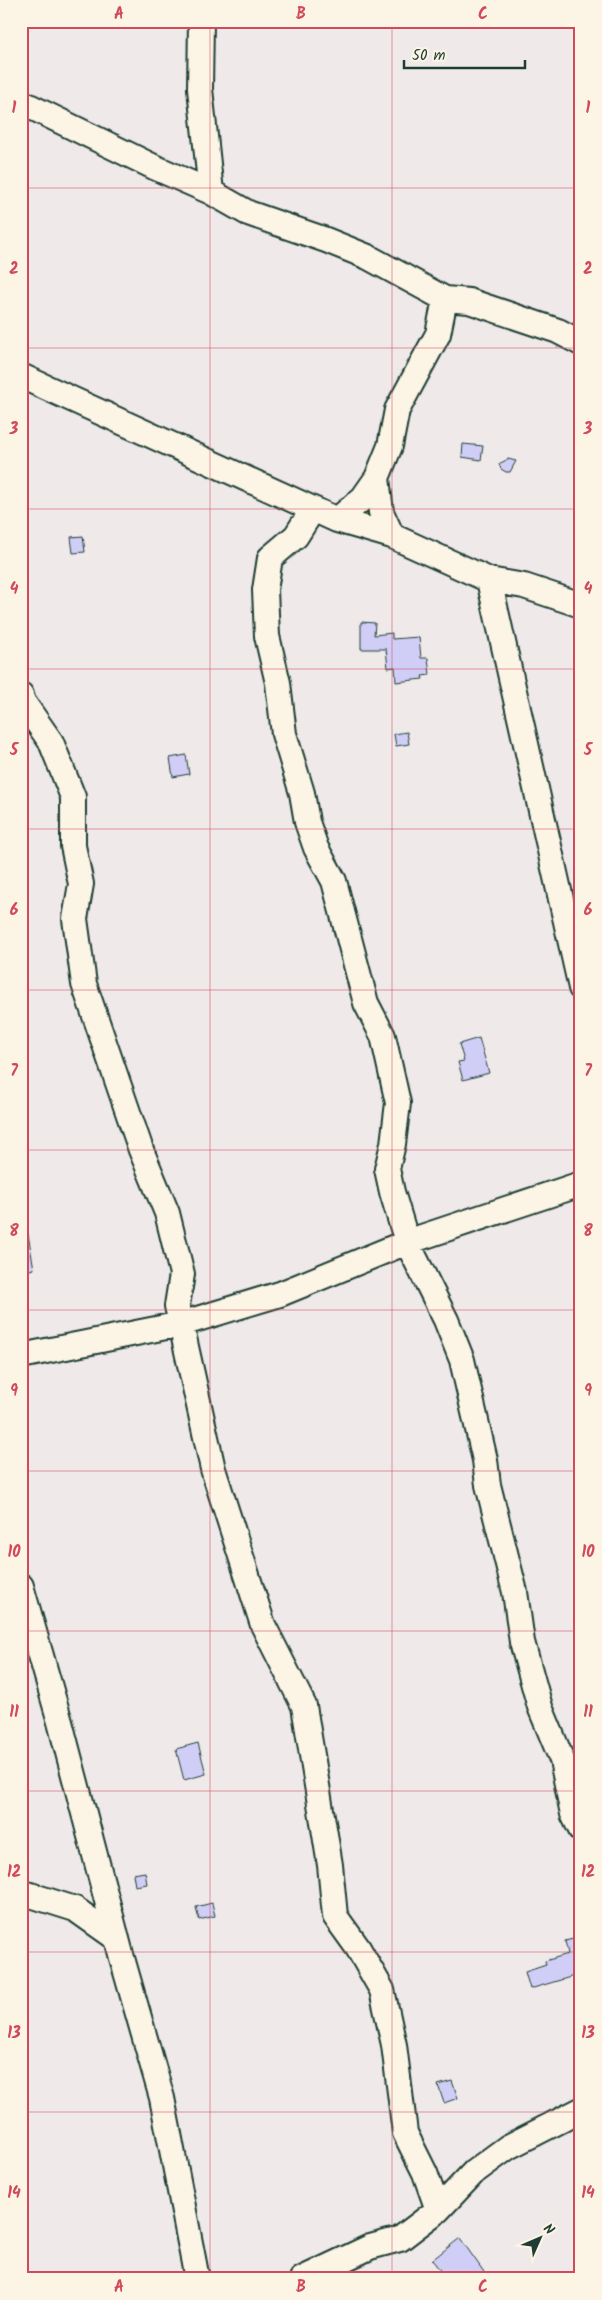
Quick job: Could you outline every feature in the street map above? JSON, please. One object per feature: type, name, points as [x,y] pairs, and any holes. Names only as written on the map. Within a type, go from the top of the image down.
[{"type":"street","points":[[201,21],[200,89],[211,192]]},
{"type":"street","points":[[21,102],[154,167],[211,192],[248,213],[326,240],[368,257],[445,299],[468,301],[558,331],[581,343]]},
{"type":"street","points":[[337,520],[363,498],[377,478],[390,446],[396,410],[438,334],[445,299]]},
{"type":"street","points":[[21,376],[337,520],[392,536],[489,580],[524,586],[581,606]]},
{"type":"street","points":[[377,478],[381,512],[392,536]]},
{"type":"street","points":[[313,510],[296,536],[270,558],[265,590],[267,636],[278,683],[284,734],[302,794],[307,822],[316,848],[334,881],[366,1003],[382,1036],[398,1103],[394,1144],[387,1169],[407,1242],[442,1313],[462,1360],[485,1460],[488,1485],[515,1592],[522,1642],[540,1707],[562,1760],[573,1814],[581,1830]]},
{"type":"street","points":[[489,580],[581,988]]},
{"type":"street","points":[[21,695],[51,742],[73,797],[73,846],[81,884],[75,919],[84,984],[142,1150],[167,1213],[182,1274],[177,1306],[212,1469],[263,1625],[304,1706],[330,1866],[335,1916],[358,1948],[382,1990],[394,2045],[405,2133],[425,2173],[438,2210]]},
{"type":"street","points":[[21,1356],[181,1324],[280,1294],[407,1242],[581,1184]]},
{"type":"street","points":[[21,1586],[29,1646],[162,2098],[196,2279]]},
{"type":"street","points":[[21,1892],[75,1909],[116,1938]]},
{"type":"street","points":[[302,2279],[370,2247],[400,2239],[438,2210],[474,2172],[508,2147],[581,2110]]},
{"type":"building","points":[[463,444],[483,446],[481,460],[462,457]]},
{"type":"building","points":[[508,459],[516,461],[510,472],[506,472],[501,469],[499,464]]},
{"type":"building","points":[[83,536],[85,552],[73,553],[71,537]]},
{"type":"building","points":[[361,622],[375,623],[374,635],[392,633],[392,639],[419,637],[421,658],[428,658],[430,675],[422,676],[423,679],[396,682],[395,667],[388,668],[386,649],[361,649]]},
{"type":"building","points":[[407,732],[409,744],[396,746],[394,734]]},
{"type":"building","points":[[186,755],[189,774],[173,777],[170,758]]},
{"type":"building","points":[[479,1038],[489,1073],[463,1080],[458,1062],[464,1061],[459,1044]]},
{"type":"building","points":[[21,1234],[28,1234],[34,1269],[21,1272]]},
{"type":"building","points":[[198,1743],[206,1774],[184,1780],[176,1749]]},
{"type":"building","points":[[145,1872],[147,1884],[135,1886],[133,1874]]},
{"type":"building","points":[[212,1903],[215,1916],[199,1920],[196,1907]]},
{"type":"building","points":[[581,1937],[581,1985],[576,1986],[574,1976],[530,1989],[525,1972],[546,1965],[545,1961],[568,1954],[565,1941]]},
{"type":"building","points":[[452,2081],[458,2098],[444,2103],[438,2085]]},
{"type":"building","points":[[460,2238],[484,2272],[476,2279],[429,2279],[440,2270],[432,2260]]}]
